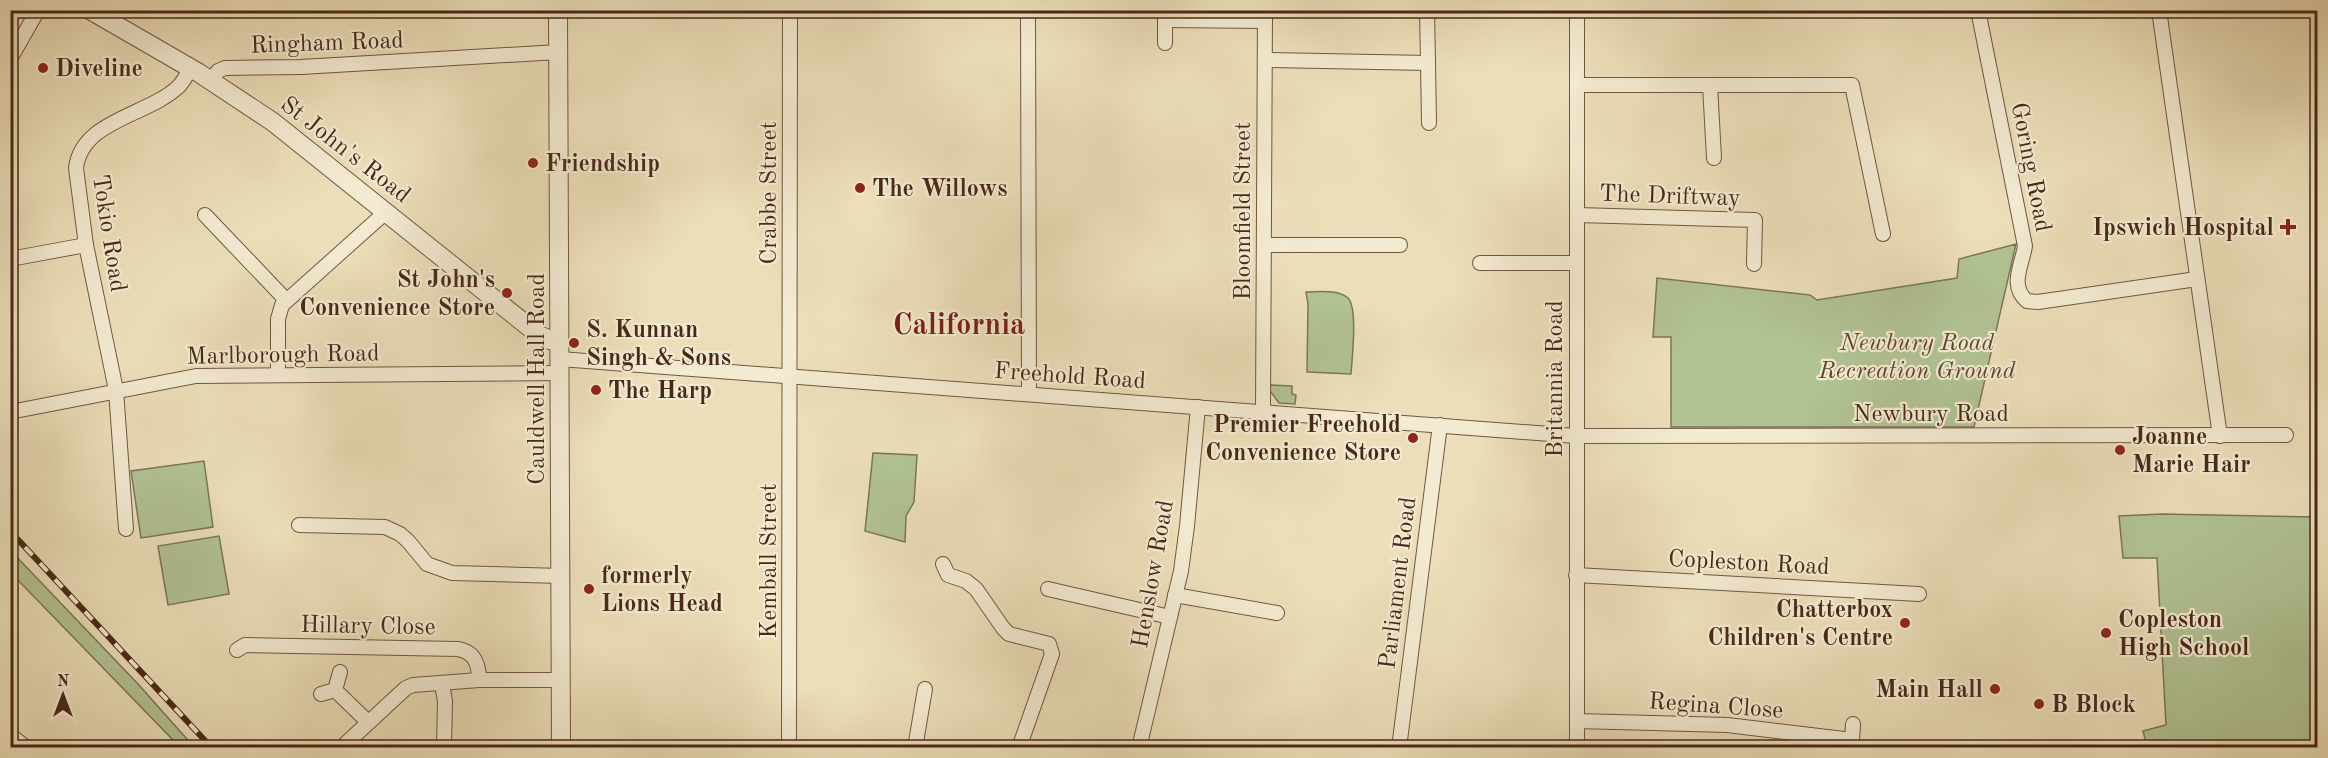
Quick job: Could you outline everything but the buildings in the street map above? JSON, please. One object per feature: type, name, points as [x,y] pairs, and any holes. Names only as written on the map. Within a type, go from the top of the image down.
[{"type":"street","points":[[10,59],[38,10]]},
{"type":"street","name":"St John's Road","points":[[90,10],[211,80],[287,132],[539,334],[550,340],[560,357]]},
{"type":"street","name":"Cauldwell Hall Road","points":[[558,10],[561,747]]},
{"type":"street","name":"Crabbe Street","points":[[790,10],[791,375]]},
{"type":"street","points":[[1028,10],[1029,394]]},
{"type":"street","points":[[1427,10],[1429,123]]},
{"type":"street","name":"Britannia Road","points":[[1577,10],[1577,747]]},
{"type":"street","name":"Goring Road","points":[[1978,10],[2024,242],[2017,283],[2019,294],[2027,301],[2038,302],[2197,279]]},
{"type":"street","points":[[2158,10],[2220,436]]},
{"type":"street","points":[[1165,43],[1165,15],[1265,16]]},
{"type":"street","name":"Bloomfield Street","points":[[1263,411],[1265,16]]},
{"type":"street","name":"Ringham Road","points":[[211,80],[218,71],[225,68],[302,67],[558,52]]},
{"type":"street","points":[[1265,60],[1428,63]]},
{"type":"street","name":"Tokio Road","points":[[126,529],[116,390],[86,244],[76,168],[78,155],[83,146],[105,129],[175,90],[190,68]]},
{"type":"street","points":[[1577,85],[1852,85],[1883,234]]},
{"type":"street","points":[[1710,85],[1714,158]]},
{"type":"street","points":[[278,375],[278,320],[279,311],[286,300],[387,211]]},
{"type":"street","points":[[205,215],[286,300]]},
{"type":"street","name":"The Driftway","points":[[1577,215],[1755,220],[1754,264]]},
{"type":"street","points":[[10,259],[86,244]]},
{"type":"street","points":[[1265,245],[1400,244]]},
{"type":"street","points":[[1480,263],[1577,264]]},
{"type":"street","name":"Freehold Road","points":[[560,357],[1576,436]]},
{"type":"street","name":"Marlborough Road","points":[[10,412],[189,377],[278,375],[560,357]]},
{"type":"street","name":"Kemball Street","points":[[789,747],[791,375]]},
{"type":"street","name":"Henslow Road","points":[[1139,747],[1175,596],[1187,526],[1198,407]]},
{"type":"street","name":"Parliament Road","points":[[1399,747],[1440,425]]},
{"type":"street","name":"Newbury Road","points":[[1576,436],[2286,435]]},
{"type":"street","points":[[299,525],[385,527],[400,534],[427,564],[442,571],[461,574],[561,576]]},
{"type":"street","points":[[943,564],[948,576],[966,581],[976,589],[1009,634],[1049,644],[1052,654],[1019,747]]},
{"type":"street","name":"Copleston Road","points":[[1576,575],[1919,594]]},
{"type":"street","points":[[941,585],[954,578]]},
{"type":"street","points":[[1048,589],[1170,617]]},
{"type":"street","points":[[1175,596],[1277,613]]},
{"type":"street","name":"Hillary Close","points":[[237,650],[245,645],[458,649],[469,653],[474,658],[479,668],[479,680]]},
{"type":"street","points":[[340,672],[328,692],[368,722]]},
{"type":"street","points":[[341,747],[406,688],[417,684],[479,680],[561,680]]},
{"type":"street","points":[[442,684],[445,701],[444,747]]},
{"type":"street","points":[[915,747],[925,689]]},
{"type":"street","name":"Regina Close","points":[[1577,721],[1727,725],[1854,744],[1853,724]]},
{"type":"street","points":[[10,735],[27,747]]},
{"type":"green space","name":"Newbury Road Recreation Ground","points":[[2016,244],[1974,427],[1671,427],[1671,337],[1653,337],[1657,278],[1810,295],[1817,300],[1957,278],[1959,259]]},
{"type":"green space","points":[[1306,292],[1339,293],[1348,298],[1353,312],[1354,334],[1351,374],[1307,372],[1308,304]]},
{"type":"green space","points":[[1270,385],[1292,386],[1292,394],[1296,395],[1295,404],[1279,403],[1268,388]]},
{"type":"green space","points":[[873,453],[917,455],[914,502],[906,516],[905,542],[865,531]]},
{"type":"green space","points":[[204,461],[213,527],[141,538],[131,471]]},
{"type":"green space","points":[[2162,514],[2317,517],[2317,747],[2147,747],[2143,731],[2166,725],[2157,558],[2123,558],[2119,516]]},
{"type":"green space","points":[[219,536],[229,594],[168,605],[158,546]]},
{"type":"green space","points":[[10,550],[138,684],[194,747],[170,747],[172,739],[11,573]]},
{"type":"railway","points":[[10,531],[212,748]]},
{"type":"place","name":"Diveline","points":[[43,68]]},
{"type":"place","name":"Friendship","points":[[533,163]]},
{"type":"place","name":"The Willows","points":[[860,188]]},
{"type":"place","name":"Ipswich Hospital","points":[[2288,227]]},
{"type":"place","name":"St John's Convenience Store","points":[[507,293]]},
{"type":"place","name":"S. Kunnan Singh & Sons","points":[[574,343]]},
{"type":"place","name":"The Harp","points":[[596,390]]},
{"type":"place","name":"Premier Freehold Convenience Store","points":[[1413,438]]},
{"type":"place","name":"Joanne Marie Hair","points":[[2120,450]]},
{"type":"place","name":"formerly Lions Head","points":[[589,589]]},
{"type":"place","name":"Chatterbox Children's Centre","points":[[1905,623]]},
{"type":"place","name":"Copleston High School","points":[[2106,633]]},
{"type":"place","name":"Main Hall","points":[[1995,689]]},
{"type":"place","name":"B Block","points":[[2039,704]]},
{"type":"district","name":"California","points":[[959,324]]}]
